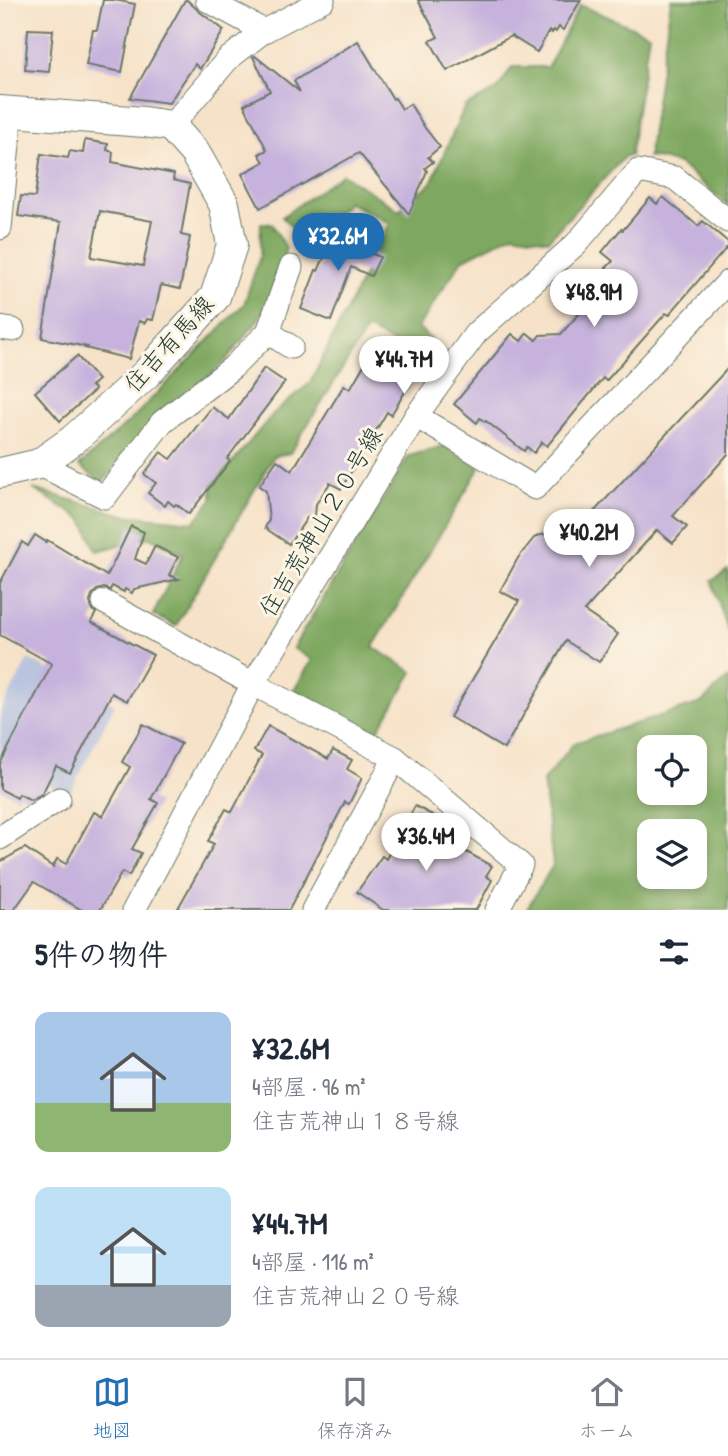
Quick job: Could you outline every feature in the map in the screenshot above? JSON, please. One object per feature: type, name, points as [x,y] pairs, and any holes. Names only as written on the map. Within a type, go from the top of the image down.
[{"type":"street","points":[[207,0],[264,31]]},
{"type":"street","points":[[0,228],[6,112],[171,126],[228,59],[264,31],[323,0]]},
{"type":"street","name":"住吉有馬線","points":[[0,473],[39,464],[73,440],[146,374],[215,297],[232,245],[224,204],[195,153],[171,126]]},
{"type":"street","name":"住吉荒神山２０号線","points":[[134,910],[253,684],[416,416],[476,333],[576,244],[638,171],[675,178],[728,221]]},
{"type":"street","points":[[39,464],[104,497],[162,422],[233,367],[268,332],[291,267]]},
{"type":"street","points":[[416,416],[535,488],[728,282]]},
{"type":"street","points":[[268,332],[290,347]]},
{"type":"street","points":[[104,602],[395,758],[521,865],[497,910]]},
{"type":"street","points":[[313,910],[395,758]]},
{"type":"street","points":[[0,838],[59,799]]},
{"type":"shaded area","points":[[28,659],[115,704],[69,795],[0,759],[0,712]]},
{"type":"green space","points":[[671,0],[728,0],[728,205],[679,164],[648,157]]},
{"type":"green space","points":[[580,5],[649,34],[630,156],[625,156],[548,240],[513,234],[462,260],[418,327],[443,352],[435,366],[367,329],[290,453],[274,456],[176,626],[153,615],[183,554],[150,537],[97,551],[83,520],[33,489],[124,515],[194,522],[212,499],[212,486],[274,413],[310,383],[390,223],[348,202],[307,243],[282,217],[342,174],[399,210],[431,183],[465,106],[497,90],[512,67],[548,67]]},
{"type":"green space","points":[[261,223],[272,224],[286,248],[275,292],[256,323],[226,360],[102,482],[79,466],[132,419],[244,304],[260,256]]},
{"type":"green space","points":[[443,446],[480,467],[373,647],[413,672],[376,734],[294,690],[312,660],[293,648],[409,456]]},
{"type":"green space","points":[[728,570],[728,632],[712,581]]},
{"type":"green space","points":[[728,678],[728,910],[526,910],[553,865],[543,781],[574,743],[701,703]]},
{"type":"building","points":[[103,0],[135,4],[122,72],[86,65]]},
{"type":"building","points":[[185,0],[224,30],[200,69],[195,64],[169,103],[130,98]]},
{"type":"building","points":[[418,0],[581,0],[563,30],[559,27],[556,32],[549,31],[537,52],[511,36],[447,71],[430,41],[438,37]]},
{"type":"building","points":[[28,29],[53,30],[49,72],[25,70]]},
{"type":"building","points":[[358,41],[393,99],[395,98],[402,109],[410,104],[440,147],[428,157],[433,162],[425,168],[427,171],[409,214],[359,153],[260,208],[242,174],[264,162],[259,154],[267,150],[244,105],[270,91],[253,57],[300,92],[294,81]]},
{"type":"building","points":[[85,140],[108,144],[107,150],[113,152],[112,162],[174,174],[173,180],[190,184],[181,235],[190,237],[180,289],[161,285],[153,320],[147,319],[145,323],[139,321],[129,359],[42,338],[61,222],[18,216],[21,196],[35,197],[41,154],[68,158],[70,151],[83,153]],"holes":[[[100,211],[152,221],[143,266],[91,257]]]},
{"type":"building","points":[[663,197],[698,226],[703,221],[728,242],[728,246],[669,315],[666,313],[606,381],[603,378],[547,446],[542,442],[534,453],[527,447],[524,451],[486,421],[480,418],[477,423],[454,404],[512,334],[521,341],[527,333],[536,340],[540,335],[561,334],[612,273],[606,268],[613,261],[602,252],[650,198],[657,204]]},
{"type":"building","points":[[338,227],[369,241],[364,250],[380,257],[371,276],[351,267],[331,321],[301,309],[316,270],[318,271]]},
{"type":"building","points":[[375,346],[417,372],[391,415],[387,412],[341,489],[330,483],[316,504],[315,516],[307,518],[289,544],[265,528],[269,520],[266,491],[259,486],[277,460],[292,471],[344,385],[350,389]]},
{"type":"building","points":[[77,356],[98,380],[91,386],[95,390],[60,421],[35,392]]},
{"type":"building","points":[[264,368],[285,382],[189,514],[168,501],[165,506],[148,493],[156,483],[144,474],[161,452],[171,459],[212,407],[229,419]]},
{"type":"building","points":[[728,368],[728,454],[673,516],[687,527],[673,543],[657,530],[584,611],[618,634],[599,662],[566,641],[504,749],[450,717],[519,601],[500,591],[518,558],[534,538],[556,533],[566,522],[577,530]]},
{"type":"building","points":[[131,526],[144,532],[135,559],[146,564],[155,546],[178,557],[169,575],[179,579],[134,589],[132,593],[112,586],[110,590],[97,590],[90,602],[96,613],[91,622],[153,655],[127,701],[112,693],[70,773],[56,766],[42,794],[31,800],[19,794],[17,798],[0,789],[0,764],[52,664],[0,635],[0,583],[22,542],[28,546],[35,535],[107,576]]},
{"type":"building","points":[[143,724],[181,744],[151,799],[158,803],[132,849],[141,853],[129,876],[122,872],[100,910],[82,910],[34,882],[14,910],[0,910],[0,862],[25,848],[53,867],[57,859],[66,864],[94,812],[103,816],[130,767],[122,762]]},
{"type":"building","points":[[268,726],[328,759],[333,750],[352,760],[347,769],[362,778],[349,804],[345,802],[289,910],[177,910],[214,844],[208,841],[226,809],[232,812],[262,755],[254,751]]},
{"type":"building","points":[[415,806],[436,817],[428,831],[492,866],[486,876],[492,880],[476,910],[383,910],[357,892],[382,856],[386,859]]}]
